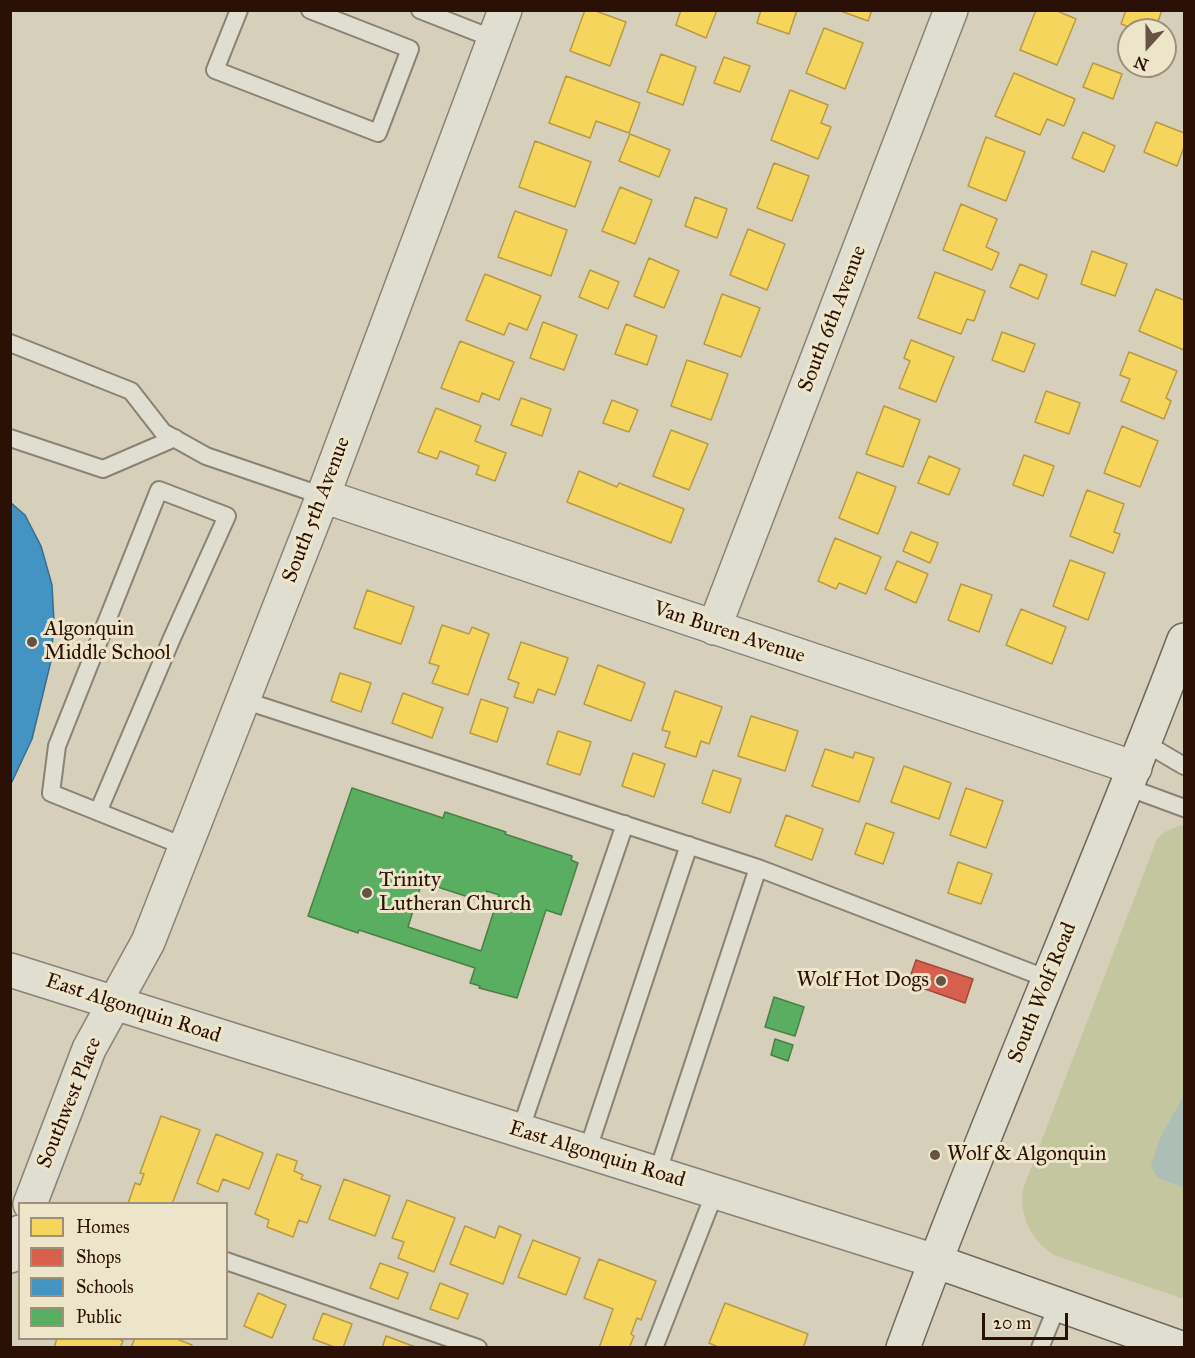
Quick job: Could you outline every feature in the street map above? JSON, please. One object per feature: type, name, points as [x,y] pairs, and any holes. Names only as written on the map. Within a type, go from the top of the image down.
[{"type":"street","name":"South 6th Avenue","points":[[714,628],[951,10]]},
{"type":"street","name":"South 5th Avenue","points":[[114,1004],[148,942],[186,847],[323,496],[500,25]]},
{"type":"street","name":"Van Buren Avenue","points":[[323,496],[714,628],[1136,766]]},
{"type":"street","name":"South Wolf Road","points":[[903,1347],[935,1261],[1185,640]]},
{"type":"street","name":"East Algonquin Road","points":[[10,970],[935,1261],[1058,1304],[1128,1339],[1179,1347]]},
{"type":"street","name":"Southwest Place","points":[[38,1202],[88,1048],[114,1004]]},
{"type":"street","points":[[10,1256],[18,1237]]},
{"type":"lane","points":[[239,10],[215,70],[378,133],[410,50],[310,10]]},
{"type":"lane","points":[[420,10],[500,25]]},
{"type":"lane","points":[[10,344],[131,391],[163,432],[206,456],[323,496]]},
{"type":"lane","points":[[10,438],[103,469],[175,438]]},
{"type":"lane","points":[[98,812],[227,516],[159,490],[57,747],[51,793],[98,812],[186,847]]},
{"type":"lane","points":[[243,700],[758,867],[1048,979]]},
{"type":"lane","points":[[1136,766],[1185,766]]},
{"type":"lane","points":[[1136,766],[1185,808]]},
{"type":"lane","points":[[520,1131],[625,824]]},
{"type":"lane","points":[[587,1152],[689,845]]},
{"type":"lane","points":[[657,1174],[758,867]]},
{"type":"lane","points":[[654,1347],[716,1192]]},
{"type":"lane","points":[[228,1262],[478,1347]]},
{"type":"lane","points":[[1040,1347],[1058,1304]]},
{"type":"green space","points":[[1184,825],[1184,1299],[1054,1255],[1033,1235],[1025,1218],[1022,1199],[1023,1189],[1157,839],[1169,830]]},
{"type":"shaded area","points":[[1184,1095],[1184,1188],[1158,1178],[1151,1167],[1159,1140]]},
{"type":"building: Homes","points":[[585,10],[593,10],[626,22],[610,66],[570,51]]},
{"type":"building: Homes","points":[[681,10],[717,10],[706,38],[676,25]]},
{"type":"building: Homes","points":[[761,10],[797,10],[789,34],[757,23]]},
{"type":"building: Homes","points":[[838,10],[872,10],[868,21]]},
{"type":"building: Homes","points":[[1036,10],[1055,10],[1076,19],[1057,65],[1020,50]]},
{"type":"building: Homes","points":[[1126,10],[1162,10],[1159,18],[1123,18]]},
{"type":"building: Homes","points":[[824,28],[863,43],[845,89],[806,73]]},
{"type":"building: Homes","points":[[661,54],[696,67],[683,105],[647,92]]},
{"type":"building: Homes","points":[[724,57],[750,66],[740,92],[714,83]]},
{"type":"building: Homes","points":[[1093,63],[1117,72],[1117,78],[1121,78],[1113,99],[1083,87]]},
{"type":"building: Homes","points":[[1014,73],[1075,99],[1064,126],[1047,119],[1040,135],[995,116]]},
{"type":"building: Homes","points":[[566,76],[640,103],[629,133],[596,121],[590,138],[549,123]]},
{"type":"building: Homes","points":[[790,90],[828,105],[821,123],[831,127],[818,159],[771,140]]},
{"type":"building: Homes","points":[[1156,122],[1184,133],[1184,147],[1177,166],[1144,152]]},
{"type":"building: Homes","points":[[1083,132],[1115,146],[1104,172],[1072,158]]},
{"type":"building: Homes","points":[[630,134],[670,150],[659,177],[619,161]]},
{"type":"building: Homes","points":[[986,137],[1025,152],[1006,201],[968,186]]},
{"type":"building: Homes","points":[[535,141],[591,162],[575,207],[519,187]]},
{"type":"building: Homes","points":[[774,163],[809,176],[792,221],[757,208]]},
{"type":"building: Homes","points":[[620,187],[652,200],[635,244],[602,231]]},
{"type":"building: Homes","points":[[695,197],[727,209],[717,238],[685,226]]},
{"type":"building: Homes","points":[[961,204],[997,219],[986,247],[999,253],[992,270],[943,250]]},
{"type":"building: Homes","points":[[515,211],[567,230],[551,276],[498,257]]},
{"type":"building: Homes","points":[[748,229],[785,244],[767,290],[730,275]]},
{"type":"building: Homes","points":[[1092,251],[1127,264],[1115,296],[1081,284]]},
{"type":"building: Homes","points":[[649,258],[679,271],[664,308],[634,296]]},
{"type":"building: Homes","points":[[1020,264],[1047,275],[1038,299],[1010,287]]},
{"type":"building: Homes","points":[[590,270],[619,282],[608,309],[579,297]]},
{"type":"building: Homes","points":[[935,272],[985,291],[974,321],[967,319],[961,334],[918,318]]},
{"type":"building: Homes","points":[[485,274],[541,296],[527,330],[509,323],[504,335],[466,320]]},
{"type":"building: Homes","points":[[1156,289],[1184,300],[1184,350],[1139,331]]},
{"type":"building: Homes","points":[[722,294],[760,308],[741,357],[704,344]]},
{"type":"building: Homes","points":[[543,322],[577,335],[564,370],[530,358]]},
{"type":"building: Homes","points":[[626,324],[657,336],[647,365],[615,354]]},
{"type":"building: Homes","points":[[1002,332],[1035,344],[1024,372],[992,360]]},
{"type":"building: Homes","points":[[911,340],[954,357],[936,402],[899,388],[910,361],[904,358]]},
{"type":"building: Homes","points":[[460,341],[514,362],[499,400],[482,393],[479,402],[441,388]]},
{"type":"building: Homes","points":[[1129,352],[1177,371],[1166,398],[1171,401],[1164,419],[1121,401],[1130,379],[1120,375]]},
{"type":"building: Homes","points":[[687,360],[728,374],[711,420],[671,406]]},
{"type":"building: Homes","points":[[1046,391],[1080,403],[1069,434],[1035,422]]},
{"type":"building: Homes","points":[[521,398],[551,409],[542,436],[511,425]]},
{"type":"building: Homes","points":[[612,400],[638,410],[629,432],[603,423]]},
{"type":"building: Homes","points":[[884,406],[920,420],[903,467],[866,454]]},
{"type":"building: Homes","points":[[436,408],[481,426],[475,441],[506,453],[495,481],[476,474],[479,466],[440,451],[437,459],[418,452]]},
{"type":"building: Homes","points":[[1122,426],[1158,441],[1140,487],[1104,473]]},
{"type":"building: Homes","points":[[671,430],[708,444],[689,490],[653,476]]},
{"type":"building: Homes","points":[[1024,455],[1054,466],[1043,496],[1013,485]]},
{"type":"building: Homes","points":[[929,456],[960,469],[949,495],[918,483]]},
{"type":"building: Homes","points":[[579,471],[617,487],[619,483],[684,509],[671,543],[567,502]]},
{"type":"building: Homes","points":[[857,472],[896,487],[878,534],[839,518]]},
{"type":"building: Homes","points":[[1087,490],[1124,504],[1114,532],[1120,534],[1113,553],[1070,536]]},
{"type":"building: Homes","points":[[911,532],[938,543],[930,563],[903,551]]},
{"type":"building: Homes","points":[[835,538],[881,557],[866,594],[839,583],[836,589],[818,581]]},
{"type":"building: Homes","points":[[1070,560],[1105,573],[1088,620],[1053,606]]},
{"type":"building: Homes","points":[[897,561],[928,574],[916,603],[885,589]]},
{"type":"building: Homes","points":[[961,584],[992,595],[979,632],[948,620]]},
{"type":"building: Homes","points":[[367,590],[414,607],[401,644],[354,628]]},
{"type":"building: Homes","points":[[1021,609],[1066,627],[1052,664],[1006,645]]},
{"type":"building: Homes","points":[[442,625],[469,634],[472,627],[489,634],[468,695],[432,683],[439,666],[429,663]]},
{"type":"building: Homes","points":[[521,642],[568,658],[555,695],[538,689],[533,703],[514,697],[519,683],[508,679]]},
{"type":"building: Homes","points":[[598,665],[645,683],[631,721],[584,704]]},
{"type":"building: Homes","points":[[340,673],[371,683],[361,712],[331,701]]},
{"type":"building: Homes","points":[[675,691],[722,707],[709,744],[701,741],[696,757],[665,747],[670,732],[662,730]]},
{"type":"building: Homes","points":[[403,693],[443,708],[432,738],[392,723]]},
{"type":"building: Homes","points":[[481,699],[508,708],[497,742],[470,733]]},
{"type":"building: Homes","points":[[751,716],[798,731],[785,771],[738,756]]},
{"type":"building: Homes","points":[[558,731],[591,742],[580,775],[547,764]]},
{"type":"building: Homes","points":[[825,749],[853,758],[855,752],[874,758],[859,802],[812,786]]},
{"type":"building: Homes","points":[[633,753],[665,764],[654,797],[622,786]]},
{"type":"building: Homes","points":[[904,766],[951,783],[939,819],[891,802]]},
{"type":"building: Homes","points":[[713,770],[741,779],[730,813],[702,803]]},
{"type":"building: Homes","points":[[966,788],[1003,801],[986,848],[950,835]]},
{"type":"building: Homes","points":[[786,815],[823,829],[812,860],[775,846]]},
{"type":"building: Homes","points":[[866,823],[894,833],[883,864],[855,854]]},
{"type":"building: Homes","points":[[958,862],[992,874],[981,904],[948,893]]},
{"type":"building: Homes","points":[[161,1116],[200,1130],[173,1202],[129,1202],[135,1183],[140,1185],[144,1174],[140,1173]]},
{"type":"building: Homes","points":[[216,1134],[263,1153],[249,1189],[223,1179],[218,1192],[197,1183]]},
{"type":"building: Homes","points":[[277,1154],[297,1161],[294,1171],[303,1175],[301,1179],[321,1186],[307,1223],[299,1220],[293,1237],[267,1227],[269,1220],[255,1214]]},
{"type":"building: Homes","points":[[344,1179],[390,1196],[375,1236],[329,1219]]},
{"type":"building: Homes","points":[[407,1200],[455,1218],[434,1272],[398,1258],[404,1242],[392,1238]]},
{"type":"building: Homes","points":[[465,1226],[495,1238],[499,1226],[521,1235],[503,1284],[450,1264]]},
{"type":"building: Homes","points":[[533,1240],[580,1258],[566,1295],[518,1277]]},
{"type":"building: Homes","points":[[599,1259],[656,1281],[641,1320],[637,1318],[629,1348],[599,1348],[613,1309],[584,1298]]},
{"type":"building: Homes","points":[[380,1263],[408,1273],[398,1299],[370,1288]]},
{"type":"building: Homes","points":[[440,1283],[468,1294],[458,1319],[430,1309]]},
{"type":"building: Homes","points":[[258,1293],[286,1305],[272,1338],[244,1326]]},
{"type":"building: Homes","points":[[725,1303],[808,1334],[803,1348],[720,1348],[709,1343]]},
{"type":"building: Homes","points":[[323,1313],[352,1324],[343,1348],[313,1339]]},
{"type":"building: Homes","points":[[386,1336],[418,1348],[382,1348]]},
{"type":"building: Homes","points":[[56,1340],[123,1341],[120,1348],[54,1348]]},
{"type":"building: Homes","points":[[134,1340],[179,1340],[192,1345],[191,1348],[131,1348]]},
{"type":"building: Shops","name":"Wolf Hot Dogs","points":[[916,960],[973,979],[965,1003],[908,983]]},
{"type":"building: Schools","name":"Algonquin Middle School","points":[[10,502],[25,515],[41,546],[52,585],[54,622],[51,661],[32,739],[10,786]]},
{"type":"building: Public","name":"Trinity Lutheran Church","points":[[352,788],[443,818],[445,812],[506,832],[505,834],[572,856],[571,860],[578,863],[561,915],[546,910],[517,998],[479,988],[480,986],[470,983],[475,968],[308,916]],"holes":[[[422,882],[484,902],[487,891],[499,895],[481,951],[408,927]]]},
{"type":"building: Public","points":[[774,997],[804,1007],[795,1036],[765,1027]]},
{"type":"building: Public","points":[[775,1039],[793,1045],[788,1061],[771,1055]]},
{"type":"place","name":"Algonquin Middle School","points":[[32,642]]},
{"type":"place","name":"Trinity Lutheran Church","points":[[367,893]]},
{"type":"place","name":"Wolf Hot Dogs","points":[[941,981]]},
{"type":"place","name":"Wolf & Algonquin","points":[[935,1155]]}]
